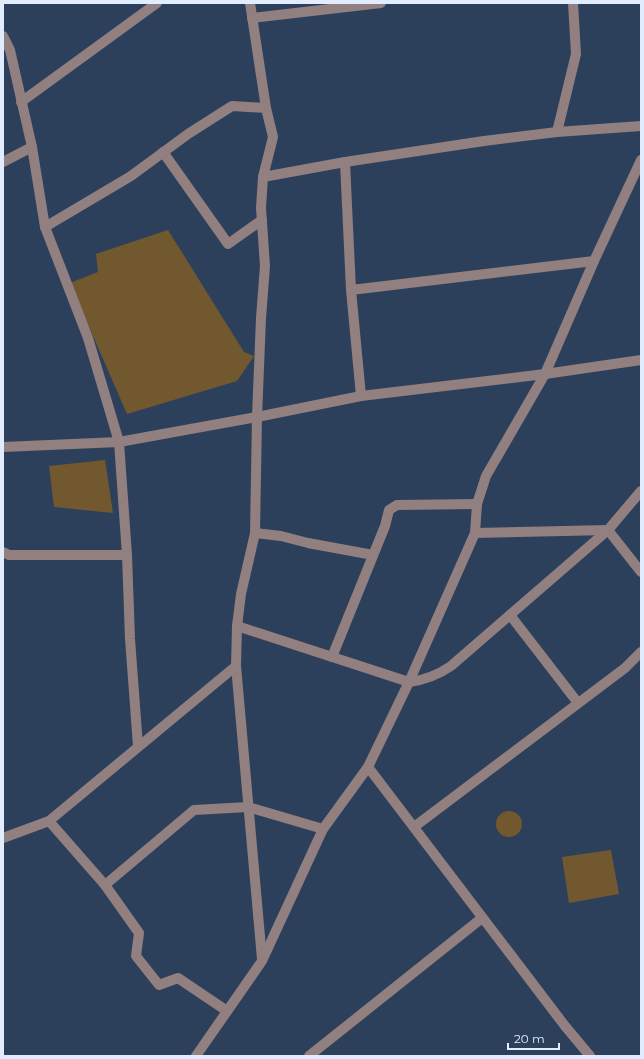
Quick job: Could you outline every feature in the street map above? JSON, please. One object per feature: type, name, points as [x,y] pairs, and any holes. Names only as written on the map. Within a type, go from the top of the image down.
[{"type":"street","points":[[21,102],[157,3]]},
{"type":"street","points":[[250,3],[266,108],[273,137],[263,177],[261,208],[265,266],[261,318],[257,418],[255,533],[241,594],[237,626],[236,666],[262,961]]},
{"type":"street","points":[[252,18],[381,3]]},
{"type":"street","points":[[557,132],[576,54],[573,3]]},
{"type":"street","points":[[3,36],[10,50],[32,147],[45,227],[88,338],[120,442],[127,555],[130,639],[138,746]]},
{"type":"street","points":[[45,227],[130,176],[188,134],[232,106],[266,108]]},
{"type":"street","points":[[263,177],[345,162],[557,132],[641,126]]},
{"type":"street","points":[[3,162],[32,147]]},
{"type":"street","points":[[163,152],[228,244],[262,220]]},
{"type":"street","points":[[196,1056],[262,961],[323,829],[368,767],[410,682],[475,533],[477,504],[486,476],[545,374],[594,261],[641,160]]},
{"type":"street","points":[[345,162],[350,290],[361,396]]},
{"type":"street","points":[[350,290],[594,261]]},
{"type":"street","points":[[3,447],[120,442],[257,418],[361,396],[545,374],[641,360]]},
{"type":"street","points":[[237,626],[410,682],[432,678],[442,672],[510,616],[608,530],[641,491]]},
{"type":"street","points":[[630,505],[641,503]]},
{"type":"street","points":[[332,657],[385,526],[389,510],[397,505],[477,504]]},
{"type":"street","points":[[475,533],[608,530]]},
{"type":"street","points":[[608,530],[641,572]]},
{"type":"street","points":[[255,533],[281,536],[308,543],[373,555]]},
{"type":"street","points":[[3,552],[9,555],[127,555]]},
{"type":"street","points":[[510,616],[578,703]]},
{"type":"street","points":[[414,827],[625,668],[641,652]]},
{"type":"street","points":[[3,838],[49,821],[236,666]]},
{"type":"street","points":[[368,767],[482,918],[590,1056]]},
{"type":"street","points":[[105,885],[194,810],[248,807],[323,829]]},
{"type":"street","points":[[49,821],[105,885],[139,933],[136,956],[159,985],[178,978],[227,1011]]},
{"type":"street","points":[[309,1056],[482,918]]},
{"type":"shaded area","points":[[168,230],[244,352],[254,356],[237,381],[127,414],[70,283],[98,272],[96,254]]},
{"type":"shaded area","points":[[105,460],[113,513],[54,507],[49,466]]},
{"type":"shaded area","points":[[509,811],[518,815],[522,824],[518,833],[509,837],[500,833],[496,824],[500,815]]},
{"type":"shaded area","points":[[611,850],[619,894],[569,903],[562,857]]}]
